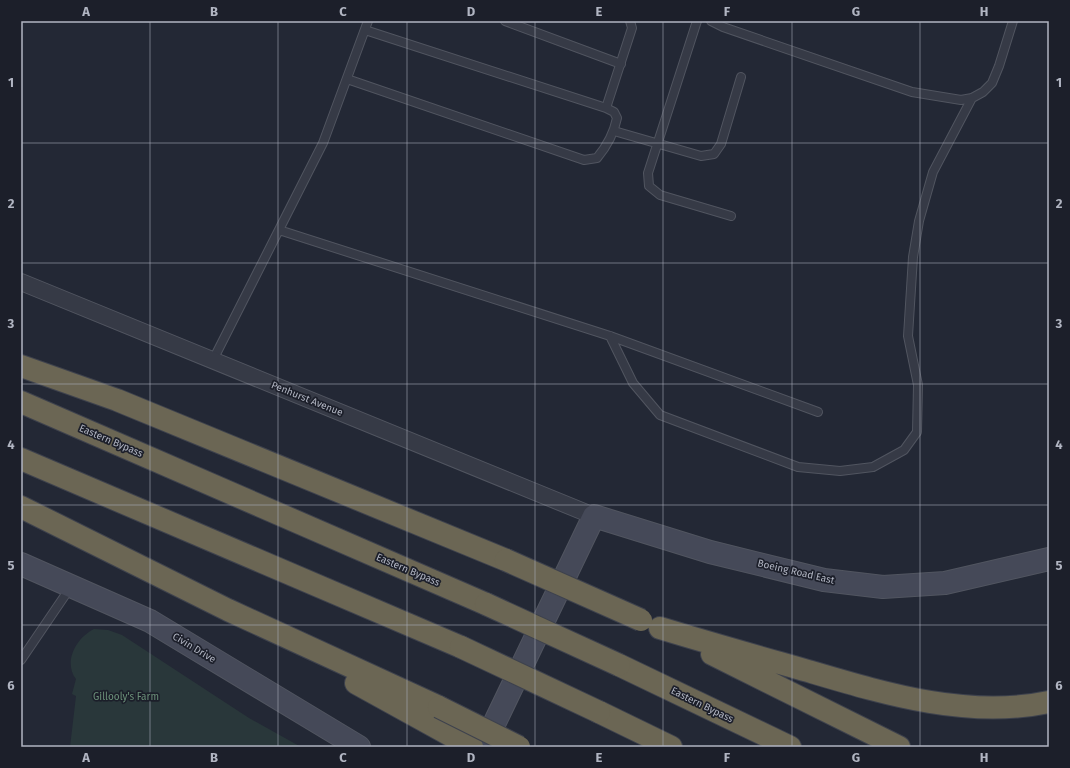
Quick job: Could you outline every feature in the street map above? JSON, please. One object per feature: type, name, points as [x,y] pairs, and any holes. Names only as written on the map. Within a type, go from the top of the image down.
[{"type":"highway","points":[[21,366],[117,400],[506,560],[651,624],[899,747]]},
{"type":"highway","name":"Eastern Bypass","points":[[21,402],[486,604],[619,665],[790,747]]},
{"type":"highway","points":[[21,459],[461,647],[671,747]]},
{"type":"highway","points":[[21,507],[228,610],[434,716],[519,747]]},
{"type":"highway","points":[[651,624],[888,694],[958,707],[1029,706],[1049,702]]},
{"type":"highway","points":[[434,716],[472,747]]},
{"type":"main road","name":"Boeing Road East","points":[[594,516],[710,552],[824,580],[884,587],[945,583],[1049,559]]},
{"type":"main road","points":[[483,747],[594,516]]},
{"type":"main road","name":"Civin Drive","points":[[21,564],[150,621],[359,747]]},
{"type":"street","name":"Penhurst Avenue","points":[[21,282],[594,516]]},
{"type":"lane","points":[[213,360],[323,143],[368,21]]},
{"type":"lane","points":[[505,21],[621,64]]},
{"type":"lane","points":[[606,108],[632,28],[630,21]]},
{"type":"lane","points":[[697,21],[656,144],[648,173],[649,186],[660,195],[730,216]]},
{"type":"lane","points":[[711,21],[723,27],[912,92],[951,100],[972,98],[983,92],[992,83],[1013,21]]},
{"type":"lane","points":[[347,79],[584,160],[596,158],[604,150],[614,131],[617,118],[614,112],[606,108],[365,30]]},
{"type":"lane","points":[[614,131],[702,156],[714,154],[721,144],[741,77]]},
{"type":"lane","points":[[610,336],[633,383],[660,415],[667,418],[798,467],[840,471],[873,467],[904,450],[917,432],[918,385],[908,336],[913,257],[919,221],[933,172],[972,98]]},
{"type":"lane","points":[[279,230],[610,336],[818,412]]},
{"type":"lane","points":[[21,660],[71,587]]},
{"type":"green space","name":"Gillooly's Farm","points":[[94,629],[108,630],[122,635],[249,718],[301,747],[70,747],[76,696],[72,694],[76,679],[72,672],[71,658],[77,644]]}]
